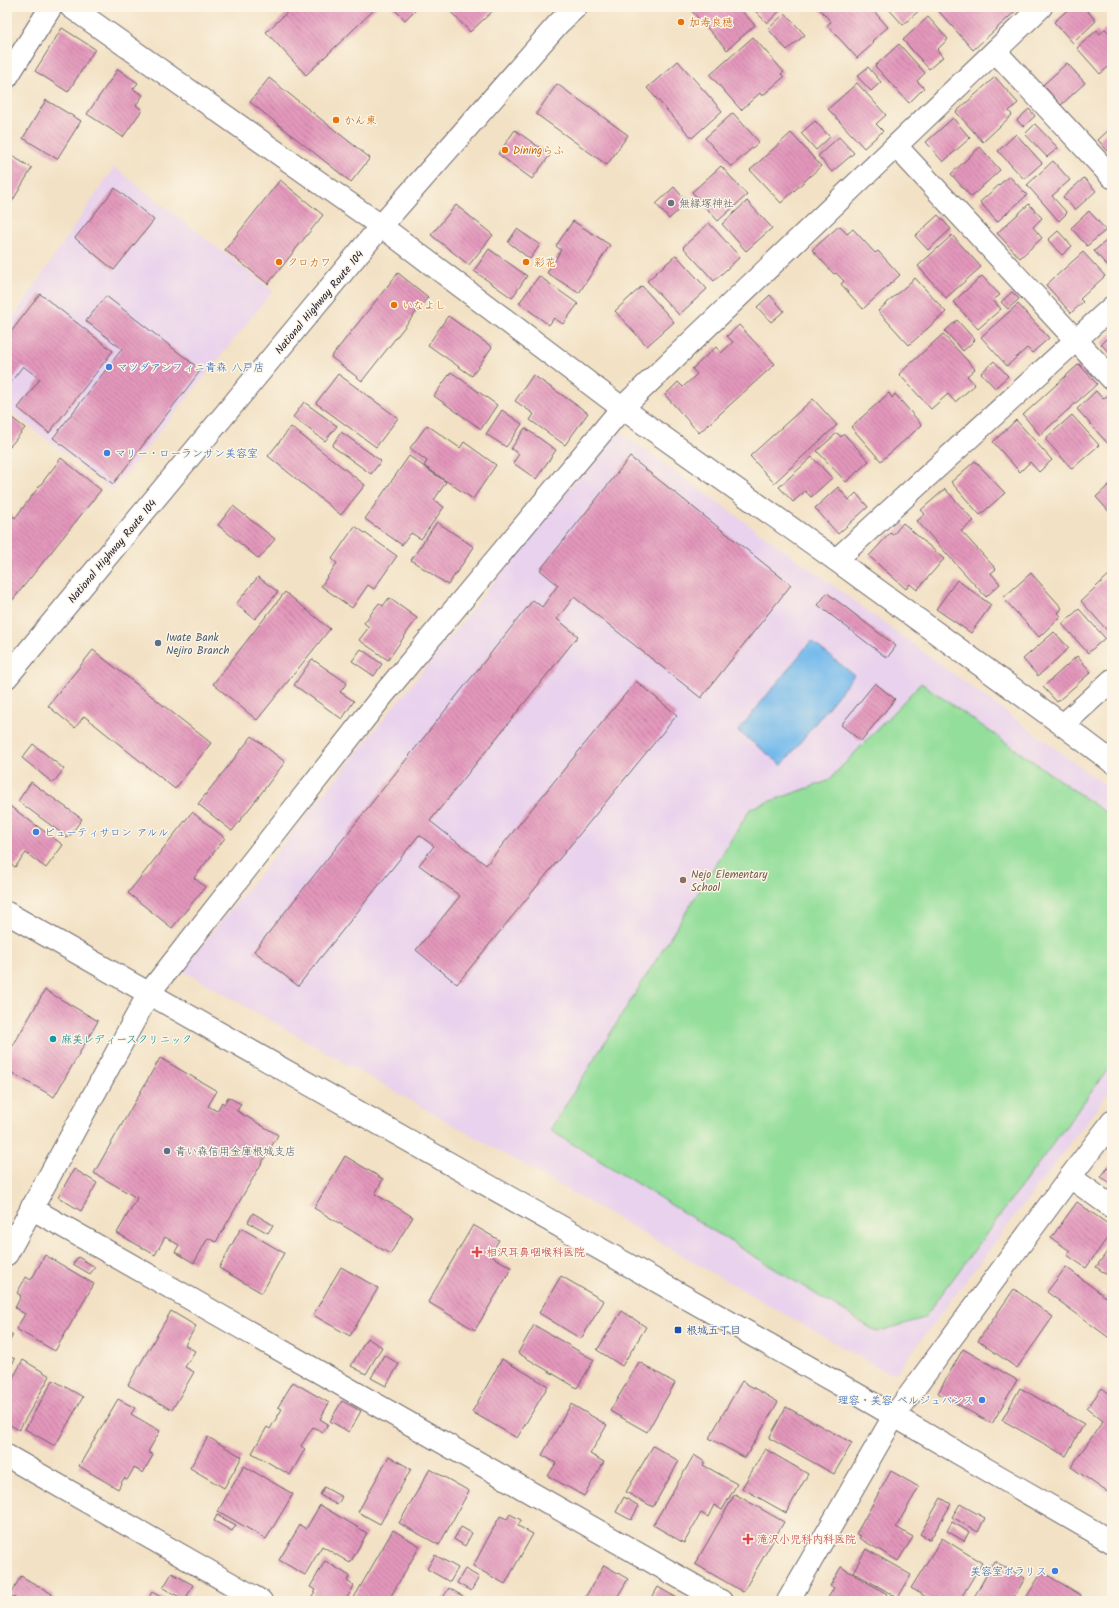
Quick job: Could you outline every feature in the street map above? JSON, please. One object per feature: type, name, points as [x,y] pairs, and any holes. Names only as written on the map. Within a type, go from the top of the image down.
[{"type":"main road","points":[[7,77],[52,7]]},
{"type":"main road","points":[[71,7],[381,226],[622,408],[836,560],[1112,762]]},
{"type":"main road","name":"National Highway Route 104","points":[[7,677],[381,226],[558,24],[576,7]]},
{"type":"main road","points":[[7,1254],[150,993],[383,695],[622,408],[1041,7]]},
{"type":"main road","points":[[995,51],[1112,177]]},
{"type":"main road","points":[[896,146],[1112,379]]},
{"type":"main road","points":[[836,560],[1112,307]]},
{"type":"main road","points":[[1063,725],[1112,680]]},
{"type":"main road","points":[[7,913],[894,1416],[1112,1542]]},
{"type":"main road","points":[[788,1601],[894,1416],[1112,1122]]},
{"type":"main road","points":[[1070,1177],[1112,1208]]},
{"type":"main road","points":[[31,1208],[721,1601]]},
{"type":"main road","points":[[7,1456],[261,1601]]},
{"type":"shaded area","name":"マツダアンフィニ青森 八戸店","points":[[114,167],[273,291],[112,491],[7,408],[7,327]]},
{"type":"shaded area","name":"Nejo Elementary School","points":[[614,433],[622,433],[1112,790],[1112,1088],[896,1373],[886,1372],[182,970]]},
{"type":"green space","points":[[921,683],[1112,817],[1112,1064],[924,1318],[877,1332],[550,1130],[751,808],[828,781]]},
{"type":"water","points":[[811,641],[854,675],[782,765],[738,731]]},
{"type":"building","points":[[293,7],[377,7],[306,75],[266,32]]},
{"type":"building","points":[[392,7],[418,7],[405,20]]},
{"type":"building","points":[[446,7],[497,7],[470,32]]},
{"type":"building","points":[[688,7],[738,7],[755,25],[727,50]]},
{"type":"building","points":[[751,7],[784,7],[767,23]]},
{"type":"building","points":[[818,7],[870,7],[888,27],[872,41],[874,43],[857,58],[827,25],[831,22]]},
{"type":"building","points":[[887,7],[923,7],[903,25]]},
{"type":"building","points":[[1020,7],[973,50],[936,8]]},
{"type":"building","points":[[1071,7],[1084,7],[1096,21],[1073,43],[1054,22]]},
{"type":"building","points":[[785,13],[805,35],[787,50],[768,29]]},
{"type":"building","points":[[928,17],[948,39],[937,50],[943,57],[929,69],[903,40]]},
{"type":"building","points":[[62,28],[95,49],[68,92],[35,71]]},
{"type":"building","points":[[1105,29],[1112,36],[1112,64],[1100,74],[1077,48],[1097,30],[1100,34]]},
{"type":"building","points":[[753,37],[784,72],[781,74],[784,77],[762,96],[760,93],[741,110],[710,75]]},
{"type":"building","points":[[899,44],[925,73],[917,81],[924,88],[909,103],[875,66]]},
{"type":"building","points":[[678,61],[722,111],[692,138],[647,88]]},
{"type":"building","points":[[1067,63],[1085,83],[1061,105],[1043,85]]},
{"type":"building","points":[[868,67],[881,82],[871,91],[857,76]]},
{"type":"building","points":[[118,69],[138,83],[133,89],[143,95],[136,105],[142,110],[123,137],[87,114]]},
{"type":"building","points":[[995,77],[1018,103],[1009,111],[1012,115],[983,142],[956,112]]},
{"type":"building","points":[[269,78],[370,158],[351,182],[250,102]]},
{"type":"building","points":[[857,83],[886,115],[876,124],[883,131],[864,148],[828,109]]},
{"type":"building","points":[[557,84],[628,135],[607,165],[536,114]]},
{"type":"building","points":[[46,100],[81,121],[57,159],[23,138]]},
{"type":"building","points":[[1029,109],[1035,116],[1023,127],[1017,120]]},
{"type":"building","points":[[733,113],[759,142],[731,167],[705,138]]},
{"type":"building","points":[[953,118],[970,138],[943,162],[926,142]]},
{"type":"building","points":[[815,121],[830,137],[816,150],[801,133]]},
{"type":"building","points":[[1035,124],[1058,148],[1047,157],[1025,134]]},
{"type":"building","points":[[1112,127],[1112,156],[1098,140]]},
{"type":"building","points":[[515,130],[550,155],[532,179],[498,154]]},
{"type":"building","points":[[791,133],[821,166],[781,203],[750,170]]},
{"type":"building","points":[[1016,134],[1042,163],[1024,179],[998,151]]},
{"type":"building","points":[[839,137],[854,153],[832,172],[818,156]]},
{"type":"building","points":[[980,147],[1000,170],[971,197],[951,174]]},
{"type":"building","points":[[7,153],[32,168],[7,210]]},
{"type":"building","points":[[1053,161],[1070,180],[1052,196],[1067,213],[1059,221],[1027,185]]},
{"type":"building","points":[[721,166],[747,195],[718,221],[692,192]]},
{"type":"building","points":[[1009,176],[1027,195],[997,222],[980,202]]},
{"type":"building","points":[[1084,178],[1096,191],[1075,210],[1063,197]]},
{"type":"building","points":[[280,180],[323,215],[268,284],[225,250]]},
{"type":"building","name":"無縁塚神社","points":[[674,187],[687,202],[669,219],[656,204]]},
{"type":"building","points":[[115,188],[154,220],[114,270],[75,238]]},
{"type":"building","points":[[747,201],[772,228],[746,251],[722,224]]},
{"type":"building","points":[[1029,204],[1042,218],[1033,227],[1042,238],[1020,258],[997,233]]},
{"type":"building","points":[[456,205],[493,235],[469,265],[431,235]]},
{"type":"building","points":[[1089,211],[1106,230],[1087,246],[1071,228]]},
{"type":"building","points":[[938,215],[951,229],[928,250],[915,236]]},
{"type":"building","points":[[573,221],[610,245],[579,293],[547,273],[561,250],[556,246]]},
{"type":"building","points":[[709,223],[740,257],[714,281],[683,247]]},
{"type":"building","points":[[839,226],[847,234],[853,229],[875,253],[878,251],[900,275],[863,309],[841,284],[844,281],[836,273],[834,274],[812,250]]},
{"type":"building","points":[[517,229],[540,245],[530,259],[508,242]]},
{"type":"building","points":[[1058,231],[1072,246],[1062,255],[1048,240]]},
{"type":"building","points":[[952,235],[981,267],[946,298],[918,266]]},
{"type":"building","points":[[1112,236],[1112,271],[1094,251]]},
{"type":"building","points":[[489,249],[527,276],[512,298],[474,271]]},
{"type":"building","points":[[1083,252],[1105,276],[1080,299],[1083,302],[1071,313],[1046,285]]},
{"type":"building","points":[[676,255],[707,289],[679,315],[647,281]]},
{"type":"building","points":[[398,273],[428,297],[362,381],[331,357]]},
{"type":"building","points":[[539,276],[578,304],[563,324],[554,318],[549,325],[519,303]]},
{"type":"building","points":[[982,276],[1000,295],[993,300],[1001,309],[978,329],[953,302]]},
{"type":"building","points":[[915,278],[946,312],[909,345],[878,311]]},
{"type":"building","points":[[642,286],[674,322],[647,346],[615,311]]},
{"type":"building","points":[[1012,292],[1019,299],[1008,309],[1001,302]]},
{"type":"building","points":[[40,294],[113,351],[49,433],[18,408],[40,379],[23,366],[7,387],[7,337]]},
{"type":"building","points":[[770,295],[784,311],[771,322],[757,307]]},
{"type":"building","points":[[106,296],[201,370],[113,484],[53,438],[122,349],[86,321]]},
{"type":"building","points":[[1018,304],[1049,338],[1032,353],[1027,348],[1007,366],[981,337]]},
{"type":"building","points":[[448,316],[492,347],[472,376],[428,345]]},
{"type":"building","points":[[957,320],[975,340],[963,351],[945,331]]},
{"type":"building","points":[[739,325],[775,364],[699,433],[665,395],[678,382],[683,387],[697,374],[692,369],[716,347],[721,353],[733,342],[727,336]]},
{"type":"building","points":[[1112,333],[1112,356],[1101,344]]},
{"type":"building","points":[[943,334],[975,369],[967,376],[975,385],[955,402],[948,394],[931,409],[899,374]]},
{"type":"building","points":[[994,361],[1008,376],[995,388],[981,373]]},
{"type":"building","points":[[1079,364],[1097,384],[1040,435],[1023,415]]},
{"type":"building","points":[[451,372],[497,405],[481,429],[434,396]]},
{"type":"building","points":[[338,374],[398,418],[376,447],[316,403]]},
{"type":"building","points":[[533,375],[588,413],[565,445],[530,420],[534,414],[515,401]]},
{"type":"building","points":[[1096,391],[1103,399],[1107,396],[1112,402],[1112,441],[1109,445],[1077,409]]},
{"type":"building","points":[[889,393],[892,398],[895,394],[922,425],[881,461],[851,427]]},
{"type":"building","points":[[813,399],[837,425],[774,483],[750,456]]},
{"type":"building","points":[[304,402],[337,426],[325,441],[293,417]]},
{"type":"building","points":[[502,410],[522,424],[506,447],[486,434]]},
{"type":"building","points":[[7,414],[25,428],[7,450]]},
{"type":"building","points":[[1072,415],[1099,445],[1072,469],[1045,439]]},
{"type":"building","points":[[1016,420],[1052,460],[1039,472],[1030,462],[1020,472],[993,442]]},
{"type":"building","points":[[427,425],[460,448],[464,442],[496,465],[473,499],[424,466],[427,461],[410,448]]},
{"type":"building","points":[[291,427],[365,485],[341,515],[268,456]]},
{"type":"building","points":[[525,428],[556,450],[536,479],[513,463],[519,454],[511,449]]},
{"type":"building","points":[[341,432],[381,461],[371,474],[332,446]]},
{"type":"building","points":[[837,433],[841,437],[844,434],[869,461],[846,482],[817,451]]},
{"type":"building","points":[[409,456],[446,482],[434,500],[444,507],[421,539],[411,533],[402,545],[365,519]]},
{"type":"building","points":[[630,457],[791,585],[701,698],[574,597],[557,619],[578,636],[430,821],[486,865],[636,681],[677,715],[457,984],[416,950],[460,896],[419,865],[434,846],[419,835],[298,986],[254,951],[533,600],[542,607],[558,585],[540,570]]},
{"type":"building","points":[[812,457],[832,478],[811,497],[805,491],[793,502],[779,487]]},
{"type":"building","points":[[61,458],[101,490],[11,602],[7,599],[7,511],[15,518]]},
{"type":"building","points":[[975,461],[1005,493],[980,515],[951,482]]},
{"type":"building","points":[[1112,482],[1112,513],[1111,514],[1096,497]]},
{"type":"building","points":[[838,487],[849,500],[856,493],[868,507],[838,534],[815,508]]},
{"type":"building","points":[[945,489],[974,521],[961,531],[996,569],[991,573],[1000,584],[986,597],[917,521],[925,514],[921,510]]},
{"type":"building","points":[[233,506],[275,539],[259,559],[218,525]]},
{"type":"building","points":[[437,522],[474,547],[448,585],[411,560]]},
{"type":"building","points":[[903,523],[944,559],[917,590],[910,584],[906,589],[869,556],[890,533],[893,535]]},
{"type":"building","points":[[355,526],[397,556],[374,589],[368,585],[352,608],[321,586],[337,563],[332,559]]},
{"type":"building","points":[[1112,572],[1112,636],[1081,601]]},
{"type":"building","points":[[1031,573],[1062,608],[1058,613],[1061,616],[1039,637],[1003,598]]},
{"type":"building","points":[[258,577],[278,592],[255,619],[236,604]]},
{"type":"building","points":[[957,580],[991,605],[971,633],[936,609]]},
{"type":"building","points":[[285,592],[330,629],[257,720],[213,684]]},
{"type":"building","points":[[827,593],[896,646],[887,658],[818,605]]},
{"type":"building","points":[[389,598],[417,618],[388,660],[359,640],[369,627],[364,623],[379,603],[383,606]]},
{"type":"building","points":[[1079,609],[1105,638],[1088,653],[1062,624]]},
{"type":"building","points":[[1054,632],[1069,648],[1038,676],[1023,659]]},
{"type":"building","points":[[361,649],[382,664],[374,676],[352,661]]},
{"type":"building","points":[[93,650],[211,743],[175,789],[84,716],[75,728],[48,706]]},
{"type":"building","points":[[1077,656],[1091,672],[1057,702],[1043,687]]},
{"type":"building","points":[[312,659],[347,683],[340,692],[354,701],[342,719],[294,685]]},
{"type":"building","points":[[875,683],[895,699],[861,741],[841,725]]},
{"type":"building","points":[[252,736],[285,762],[232,831],[198,804]]},
{"type":"building","points":[[33,744],[64,769],[53,783],[22,758]]},
{"type":"building","points":[[31,782],[82,819],[68,838],[18,801]]},
{"type":"building","points":[[7,804],[63,845],[46,868],[26,853],[15,867],[7,861]]},
{"type":"building","points":[[192,812],[225,838],[194,878],[205,887],[172,928],[128,893]]},
{"type":"building","name":"麻美レディースクリニック","points":[[45,990],[98,1021],[54,1097],[7,1070],[7,1056]]},
{"type":"building","points":[[160,1058],[217,1091],[208,1106],[217,1111],[222,1102],[224,1104],[228,1097],[241,1104],[237,1111],[278,1135],[216,1242],[208,1238],[194,1263],[175,1252],[179,1245],[165,1237],[155,1255],[117,1233],[137,1198],[94,1173]]},
{"type":"building","points":[[345,1156],[383,1179],[375,1194],[413,1217],[390,1254],[314,1208]]},
{"type":"building","points":[[1112,1161],[1112,1184],[1101,1177]]},
{"type":"building","points":[[74,1169],[97,1183],[81,1211],[58,1197]]},
{"type":"building","points":[[1077,1202],[1112,1227],[1112,1231],[1086,1268],[1067,1255],[1070,1251],[1051,1238]]},
{"type":"building","points":[[253,1213],[273,1225],[268,1233],[248,1222]]},
{"type":"building","points":[[473,1225],[499,1240],[490,1255],[512,1268],[475,1330],[428,1302]]},
{"type":"building","points":[[241,1228],[284,1253],[262,1293],[219,1268]]},
{"type":"building","points":[[1112,1245],[1112,1278],[1096,1267]]},
{"type":"building","points":[[45,1255],[94,1284],[55,1351],[16,1329],[25,1314],[15,1308],[21,1296],[17,1293],[26,1277],[31,1280]]},
{"type":"building","points":[[78,1257],[95,1267],[90,1274],[73,1264]]},
{"type":"building","points":[[341,1267],[378,1288],[350,1336],[313,1315]]},
{"type":"building","points":[[1066,1267],[1112,1302],[1112,1340],[1047,1292]]},
{"type":"building","points":[[561,1276],[604,1301],[581,1339],[539,1313]]},
{"type":"building","points":[[1014,1289],[1053,1317],[1017,1368],[978,1341]]},
{"type":"building","points":[[171,1311],[196,1326],[185,1345],[195,1351],[185,1367],[194,1372],[172,1410],[128,1385]]},
{"type":"building","points":[[622,1311],[646,1327],[622,1366],[597,1350]]},
{"type":"building","points":[[534,1325],[594,1360],[577,1388],[518,1353]]},
{"type":"building","points":[[7,1331],[13,1335],[8,1344],[7,1343]]},
{"type":"building","points":[[367,1338],[382,1347],[366,1374],[351,1366]]},
{"type":"building","points":[[963,1349],[1017,1380],[992,1424],[938,1393]]},
{"type":"building","points":[[7,1355],[15,1359],[7,1373]]},
{"type":"building","points":[[384,1355],[399,1364],[386,1386],[371,1378]]},
{"type":"building","points":[[502,1359],[548,1386],[517,1438],[472,1412]]},
{"type":"building","points":[[23,1360],[50,1376],[19,1430],[7,1423],[7,1388]]},
{"type":"building","points":[[639,1362],[675,1383],[647,1432],[610,1411]]},
{"type":"building","points":[[53,1380],[83,1397],[55,1446],[25,1429]]},
{"type":"building","points":[[742,1381],[778,1402],[745,1458],[709,1438]]},
{"type":"building","points":[[293,1382],[329,1403],[320,1419],[328,1424],[323,1432],[313,1427],[301,1446],[305,1449],[290,1475],[252,1453],[267,1427],[270,1429],[282,1409],[278,1407]]},
{"type":"building","points":[[1020,1388],[1084,1424],[1066,1456],[1002,1420]]},
{"type":"building","points":[[1102,1388],[1112,1396],[1112,1485],[1107,1492],[1071,1467],[1103,1421],[1087,1408]]},
{"type":"building","points":[[118,1399],[135,1408],[131,1414],[160,1431],[148,1452],[153,1455],[143,1473],[134,1468],[127,1480],[124,1478],[118,1489],[79,1466]]},
{"type":"building","points":[[342,1401],[361,1411],[349,1432],[330,1421]]},
{"type":"building","points":[[571,1404],[607,1425],[590,1454],[604,1462],[584,1496],[548,1476],[556,1463],[542,1455]]},
{"type":"building","points":[[786,1407],[852,1443],[834,1474],[769,1438]]},
{"type":"building","points":[[208,1437],[242,1457],[224,1488],[190,1468]]},
{"type":"building","points":[[653,1446],[679,1461],[653,1507],[626,1492]]},
{"type":"building","points":[[765,1449],[808,1474],[786,1513],[742,1488]]},
{"type":"building","points":[[694,1455],[705,1462],[703,1465],[737,1484],[722,1510],[714,1505],[708,1517],[701,1513],[684,1543],[653,1525]]},
{"type":"building","points":[[389,1456],[411,1469],[380,1524],[358,1512]]},
{"type":"building","points":[[244,1466],[293,1494],[266,1539],[218,1511]]},
{"type":"building","points":[[430,1469],[469,1491],[439,1545],[399,1523]]},
{"type":"building","points":[[891,1471],[919,1487],[896,1527],[913,1537],[898,1561],[859,1538],[861,1536],[856,1534]]},
{"type":"building","points":[[324,1487],[342,1497],[337,1505],[320,1495]]},
{"type":"building","points":[[735,1494],[784,1522],[743,1592],[695,1564]]},
{"type":"building","points":[[624,1497],[639,1506],[631,1520],[616,1512]]},
{"type":"building","points":[[941,1498],[951,1504],[930,1540],[920,1534]]},
{"type":"building","points":[[960,1504],[985,1518],[978,1532],[952,1517]]},
{"type":"building","points":[[320,1505],[367,1533],[350,1563],[322,1546],[305,1575],[279,1560],[300,1525],[306,1529]]},
{"type":"building","points":[[510,1514],[521,1520],[518,1526],[533,1534],[505,1584],[473,1566],[500,1516],[507,1519]]},
{"type":"building","points":[[217,1515],[236,1525],[232,1531],[214,1521]]},
{"type":"building","points":[[952,1522],[969,1532],[964,1541],[947,1531]]},
{"type":"building","points":[[461,1527],[472,1533],[465,1546],[454,1539]]},
{"type":"building","points":[[393,1530],[420,1546],[388,1601],[352,1601]]},
{"type":"building","points":[[942,1538],[982,1563],[959,1601],[933,1601],[911,1588]]},
{"type":"building","points":[[866,1549],[911,1575],[898,1598],[853,1572]]},
{"type":"building","points":[[435,1555],[458,1568],[450,1582],[427,1569]]},
{"type":"building","points":[[325,1561],[350,1576],[347,1581],[354,1586],[345,1601],[313,1601],[310,1599],[316,1590],[310,1587]]},
{"type":"building","points":[[994,1561],[1025,1578],[1012,1601],[972,1601]]},
{"type":"building","points":[[604,1565],[628,1579],[615,1601],[583,1601]]},
{"type":"building","points":[[841,1567],[887,1594],[883,1601],[826,1601],[834,1588],[830,1586]]},
{"type":"building","points":[[465,1569],[479,1577],[471,1591],[457,1583]]},
{"type":"building","points":[[1042,1572],[1081,1595],[1078,1601],[1024,1601]]},
{"type":"building","points":[[172,1573],[193,1585],[185,1600],[163,1588]]},
{"type":"building","points":[[21,1576],[54,1595],[50,1601],[20,1601],[10,1595]]},
{"type":"building","points":[[658,1587],[682,1601],[650,1601]]},
{"type":"building","points":[[449,1588],[471,1601],[441,1601]]},
{"type":"building","points":[[152,1592],[168,1601],[147,1601]]},
{"type":"place","name":"加寿良穂","points":[[681,22]]},
{"type":"place","name":"かん東","points":[[336,120]]},
{"type":"place","name":"Diningらふ","points":[[505,150]]},
{"type":"place","name":"無縁塚神社","points":[[671,203]]},
{"type":"place","name":"クロカワ","points":[[279,262]]},
{"type":"place","name":"彩花","points":[[526,262]]},
{"type":"place","name":"いなよし","points":[[394,305]]},
{"type":"place","name":"マツダアンフィニ青森 八戸店","points":[[109,367]]},
{"type":"place","name":"マリー・ローランサン美容室","points":[[107,453]]},
{"type":"place","name":"Iwate Bank Nejiro Branch","points":[[158,643]]},
{"type":"place","name":"ビューティサロン アルル","points":[[36,832]]},
{"type":"place","name":"Nejo Elementary School","points":[[683,880]]},
{"type":"place","name":"麻美レディースクリニック","points":[[53,1039]]},
{"type":"place","name":"青い森信用金庫根城支店","points":[[167,1151]]},
{"type":"place","name":"相沢耳鼻咽喉科医院","points":[[477,1252]]},
{"type":"place","name":"根城五丁目","points":[[678,1330]]},
{"type":"place","name":"理容・美容 ベルジュバンス","points":[[982,1400]]},
{"type":"place","name":"滝沢小児科内科医院","points":[[748,1539]]},
{"type":"place","name":"美容室ポラリス","points":[[1055,1571]]}]
